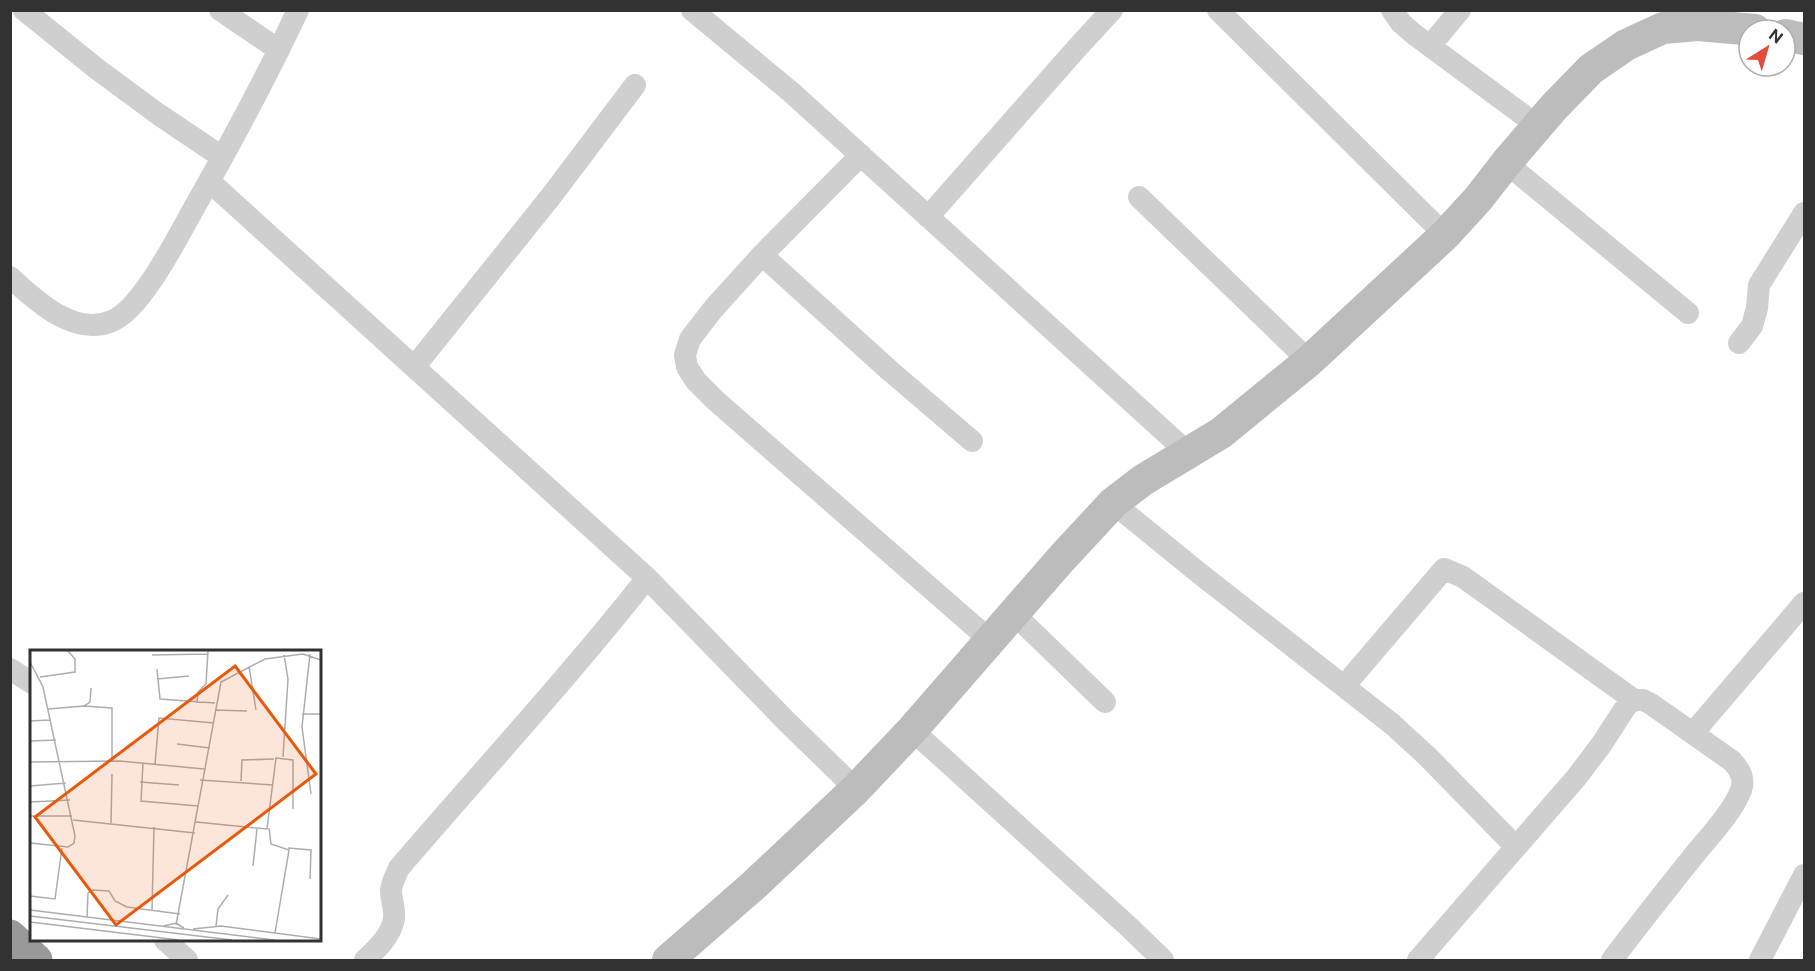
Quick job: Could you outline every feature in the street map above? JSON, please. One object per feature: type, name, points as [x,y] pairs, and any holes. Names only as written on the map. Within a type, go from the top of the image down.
[{"type":"highway","points":[[10,936],[36,960]]},
{"type":"street","points":[[24,10],[97,69],[222,157]]},
{"type":"street","points":[[220,10],[279,50]]},
{"type":"street","points":[[16,291],[59,316],[88,326],[113,321],[131,306],[150,284],[209,181],[298,10]]},
{"type":"street","points":[[692,10],[791,92],[1187,452]]},
{"type":"street","points":[[928,217],[1112,10]]},
{"type":"street","points":[[1218,10],[1445,235]]},
{"type":"street","points":[[1392,10],[1401,23],[1538,126]]},
{"type":"street","points":[[1430,46],[1460,10]]},
{"type":"street","points":[[668,960],[754,885],[856,789],[912,730],[1082,535],[1113,503],[1143,480],[1221,432],[1309,361],[1445,235],[1478,200],[1553,108],[1591,69],[1626,45],[1663,28],[1698,25],[1737,28]]},
{"type":"street","points":[[415,366],[552,195],[635,85]]},
{"type":"street","points":[[861,156],[762,255],[714,308],[690,339],[685,355],[687,367],[696,381],[715,400],[991,641]]},
{"type":"street","points":[[1506,163],[1688,313]]},
{"type":"street","points":[[209,181],[647,578],[787,722],[856,789]]},
{"type":"street","points":[[1139,197],[1309,361]]},
{"type":"street","points":[[1739,343],[1752,326],[1760,285],[1804,213]]},
{"type":"street","points":[[762,255],[832,320],[972,441]]},
{"type":"street","points":[[1113,503],[1401,732],[1515,846]]},
{"type":"street","points":[[1344,686],[1444,569],[1463,577],[1634,700]]},
{"type":"street","points":[[364,960],[377,949],[394,921],[391,891],[393,879],[399,868],[600,637],[647,578]]},
{"type":"street","points":[[1693,733],[1804,603]]},
{"type":"street","points":[[1014,614],[1105,702]]},
{"type":"street","points":[[10,669],[30,682]]},
{"type":"street","points":[[1418,960],[1576,778],[1627,705],[1634,700],[1643,700],[1732,761],[1740,770],[1743,780],[1741,791],[1721,822],[1612,960]]},
{"type":"street","points":[[912,730],[1163,960]]},
{"type":"street","points":[[1769,957],[1804,875]]},
{"type":"street","points":[[167,941],[187,960]]}]
